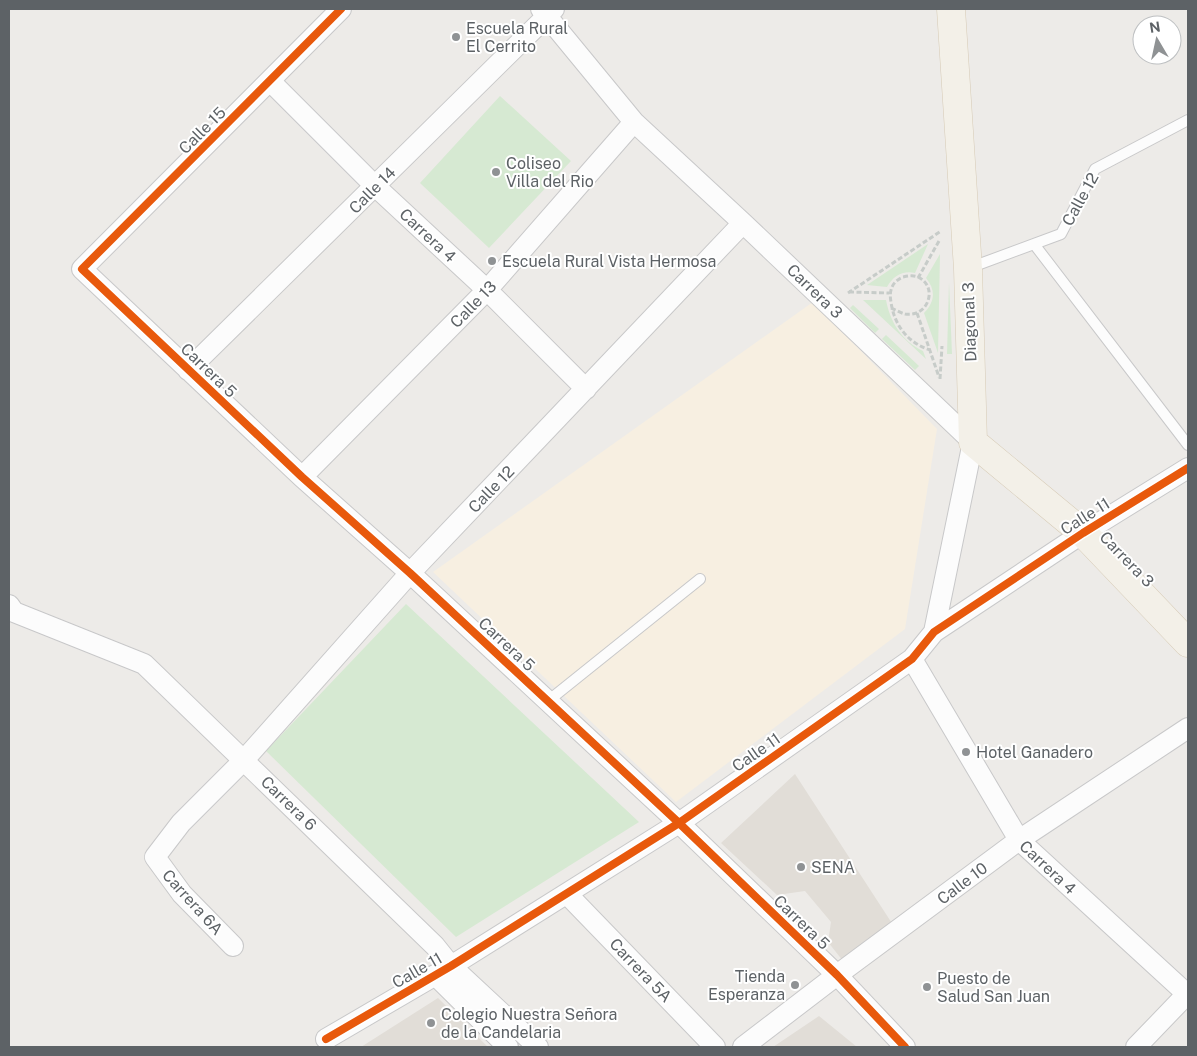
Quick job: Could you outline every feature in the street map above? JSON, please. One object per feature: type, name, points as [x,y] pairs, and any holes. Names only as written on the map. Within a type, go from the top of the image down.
[{"type":"main road","name":"Diagonal 3","points":[[951,9],[968,269],[973,442]]},
{"type":"main road","name":"Carrera 3","points":[[973,442],[1083,533],[1188,643]]},
{"type":"street","name":"Calle 15","points":[[82,269],[341,9]]},
{"type":"street","name":"Carrera 3","points":[[548,11],[634,122],[743,222],[973,442]]},
{"type":"street","name":"Calle 14","points":[[188,370],[376,186],[548,11]]},
{"type":"street","name":"Carrera 4","points":[[270,82],[376,186],[487,290],[586,389]]},
{"type":"street","name":"Calle 13","points":[[302,477],[487,290],[634,122]]},
{"type":"street","name":"Calle 12","points":[[155,857],[181,823],[244,760],[410,574],[743,222]]},
{"type":"street","name":"Carrera 5","points":[[82,269],[302,477],[410,574],[679,823],[837,975],[905,1047]]},
{"type":"street","name":"Diagonal 3","points":[[934,632],[973,442]]},
{"type":"street","name":"Calle 11","points":[[326,1039],[443,970],[679,823],[912,659],[934,632],[1083,533],[1188,468]]},
{"type":"street","name":"Carrera 6","points":[[12,608],[144,664],[435,946],[443,970],[538,1047]]},
{"type":"street","name":"Carrera 4","points":[[912,659],[1019,840],[1188,994]]},
{"type":"street","name":"Calle 10","points":[[743,1047],[1019,840],[1188,728]]},
{"type":"street","name":"Carrera 6A","points":[[155,857],[182,894],[233,946]]},
{"type":"street","name":"Carrera 5A","points":[[567,894],[715,1047]]},
{"type":"street","points":[[443,970],[508,1047]]},
{"type":"street","points":[[1136,1047],[1188,994]]},
{"type":"lane","name":"Calle 12","points":[[968,269],[1061,234],[1095,169],[1188,120]]},
{"type":"lane","points":[[1034,244],[1188,445]]},
{"type":"lane","points":[[548,701],[700,579]]},
{"type":"path","points":[[829,305],[964,216]]},
{"type":"path","points":[[918,278],[932,253]]},
{"type":"path","points":[[891,308],[904,314],[917,313],[926,307],[930,294],[928,287],[918,278],[911,276],[897,280],[889,293],[891,308],[895,320],[906,336],[921,347],[930,350]]},
{"type":"path","points":[[848,292],[889,293]]},
{"type":"path","points":[[917,313],[940,380]]},
{"type":"shaded area","points":[[813,302],[937,429],[905,629],[676,802],[433,572]]},
{"type":"shaded area","name":"SENA","points":[[795,774],[897,931],[843,961],[828,942],[831,922],[805,891],[777,895],[721,843]]},
{"type":"shaded area","name":"Colegio Nuestra Señora de la Candelaria","points":[[438,998],[488,1047],[361,1047]]},
{"type":"shaded area","points":[[819,1016],[857,1047],[773,1047]]},
{"type":"green space","name":"Coliseo Villa del Rio","points":[[500,96],[571,161],[489,248],[420,183]]},
{"type":"green space","points":[[928,244],[915,273],[906,272],[899,275],[887,287],[867,285]]},
{"type":"green space","points":[[940,254],[938,353],[924,313],[928,309],[933,296],[933,291],[926,278]]},
{"type":"green space","points":[[949,282],[952,354],[947,354]]},
{"type":"green space","points":[[863,300],[886,300],[898,330],[909,342],[923,351],[926,359]]},
{"type":"green space","points":[[853,305],[879,329],[875,333],[850,308]]},
{"type":"green space","points":[[886,335],[919,366],[915,370],[882,339]]},
{"type":"green space","points":[[406,604],[639,822],[456,937],[266,751]]},
{"type":"cycle path","points":[[341,9],[82,269],[302,477],[410,573],[679,823],[837,975],[905,1047]]},
{"type":"cycle path","points":[[326,1039],[451,966],[679,823],[912,659],[934,632],[1083,533],[1188,468]]},
{"type":"place","name":"Escuela Rural El Cerrito","points":[[456,37]]},
{"type":"place","name":"Coliseo Villa del Rio","points":[[496,172]]},
{"type":"place","name":"Escuela Rural Vista Hermosa","points":[[492,261]]},
{"type":"place","name":"Hotel Ganadero","points":[[966,752]]},
{"type":"place","name":"SENA","points":[[801,867]]},
{"type":"place","name":"Tienda Esperanza","points":[[795,985]]},
{"type":"place","name":"Puesto de Salud San Juan","points":[[927,987]]},
{"type":"place","name":"Colegio Nuestra Señora de la Candelaria","points":[[431,1023]]}]
